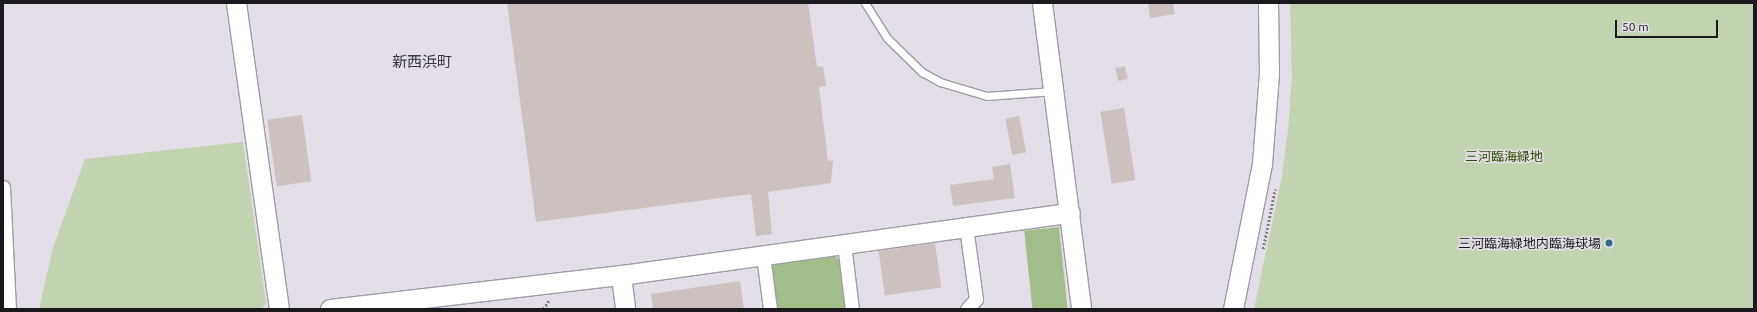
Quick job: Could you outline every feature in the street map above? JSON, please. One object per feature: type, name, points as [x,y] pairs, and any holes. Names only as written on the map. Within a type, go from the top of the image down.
[{"type":"street","points":[[236,3],[279,309]]},
{"type":"street","points":[[1042,3],[1070,213],[1081,309]]},
{"type":"street","points":[[1233,309],[1262,164],[1269,74],[1268,3]]},
{"type":"street","points":[[3,187],[9,309]]},
{"type":"street","points":[[330,309],[621,275],[1070,213]]},
{"type":"street","points":[[966,227],[976,299],[967,309]]},
{"type":"street","points":[[844,244],[852,309]]},
{"type":"street","points":[[762,255],[770,309]]},
{"type":"street","points":[[621,275],[625,309]]},
{"type":"lane","points":[[865,3],[887,38],[922,72],[940,82],[987,96],[1054,91]]},
{"type":"path","points":[[543,309],[554,294]]},
{"type":"green space","name":"三河臨海緑地","points":[[1290,3],[1754,3],[1754,309],[1254,309],[1282,176],[1288,130],[1292,75]]},
{"type":"green space","points":[[243,142],[266,303],[261,309],[39,309],[53,248],[85,159]]},
{"type":"green space","points":[[1059,227],[1068,309],[1032,309],[1024,231]]},
{"type":"green space","points":[[831,254],[840,260],[847,309],[775,309],[770,269],[777,261]]},
{"type":"building","points":[[507,3],[808,3],[817,67],[823,66],[826,86],[819,87],[828,161],[833,160],[831,183],[768,192],[772,234],[756,236],[751,194],[536,222]]},
{"type":"building","points":[[1148,3],[1173,3],[1175,14],[1150,18]]},
{"type":"building","points":[[1125,66],[1128,79],[1118,81],[1115,68]]},
{"type":"building","points":[[1124,108],[1135,180],[1112,184],[1100,112]]},
{"type":"building","points":[[302,115],[311,181],[277,186],[267,120]]},
{"type":"building","points":[[1019,116],[1026,152],[1012,155],[1005,119]]},
{"type":"building","points":[[1010,164],[1015,198],[953,206],[950,185],[994,179],[992,167]]},
{"type":"building","points":[[935,243],[941,288],[885,295],[879,251]]},
{"type":"building","points":[[740,281],[744,309],[653,309],[651,294]]},
{"type":"place","name":"三河臨海緑地内臨海球場","points":[[1609,243]]},
{"type":"district","name":"新西浜町","points":[[422,62]]}]
